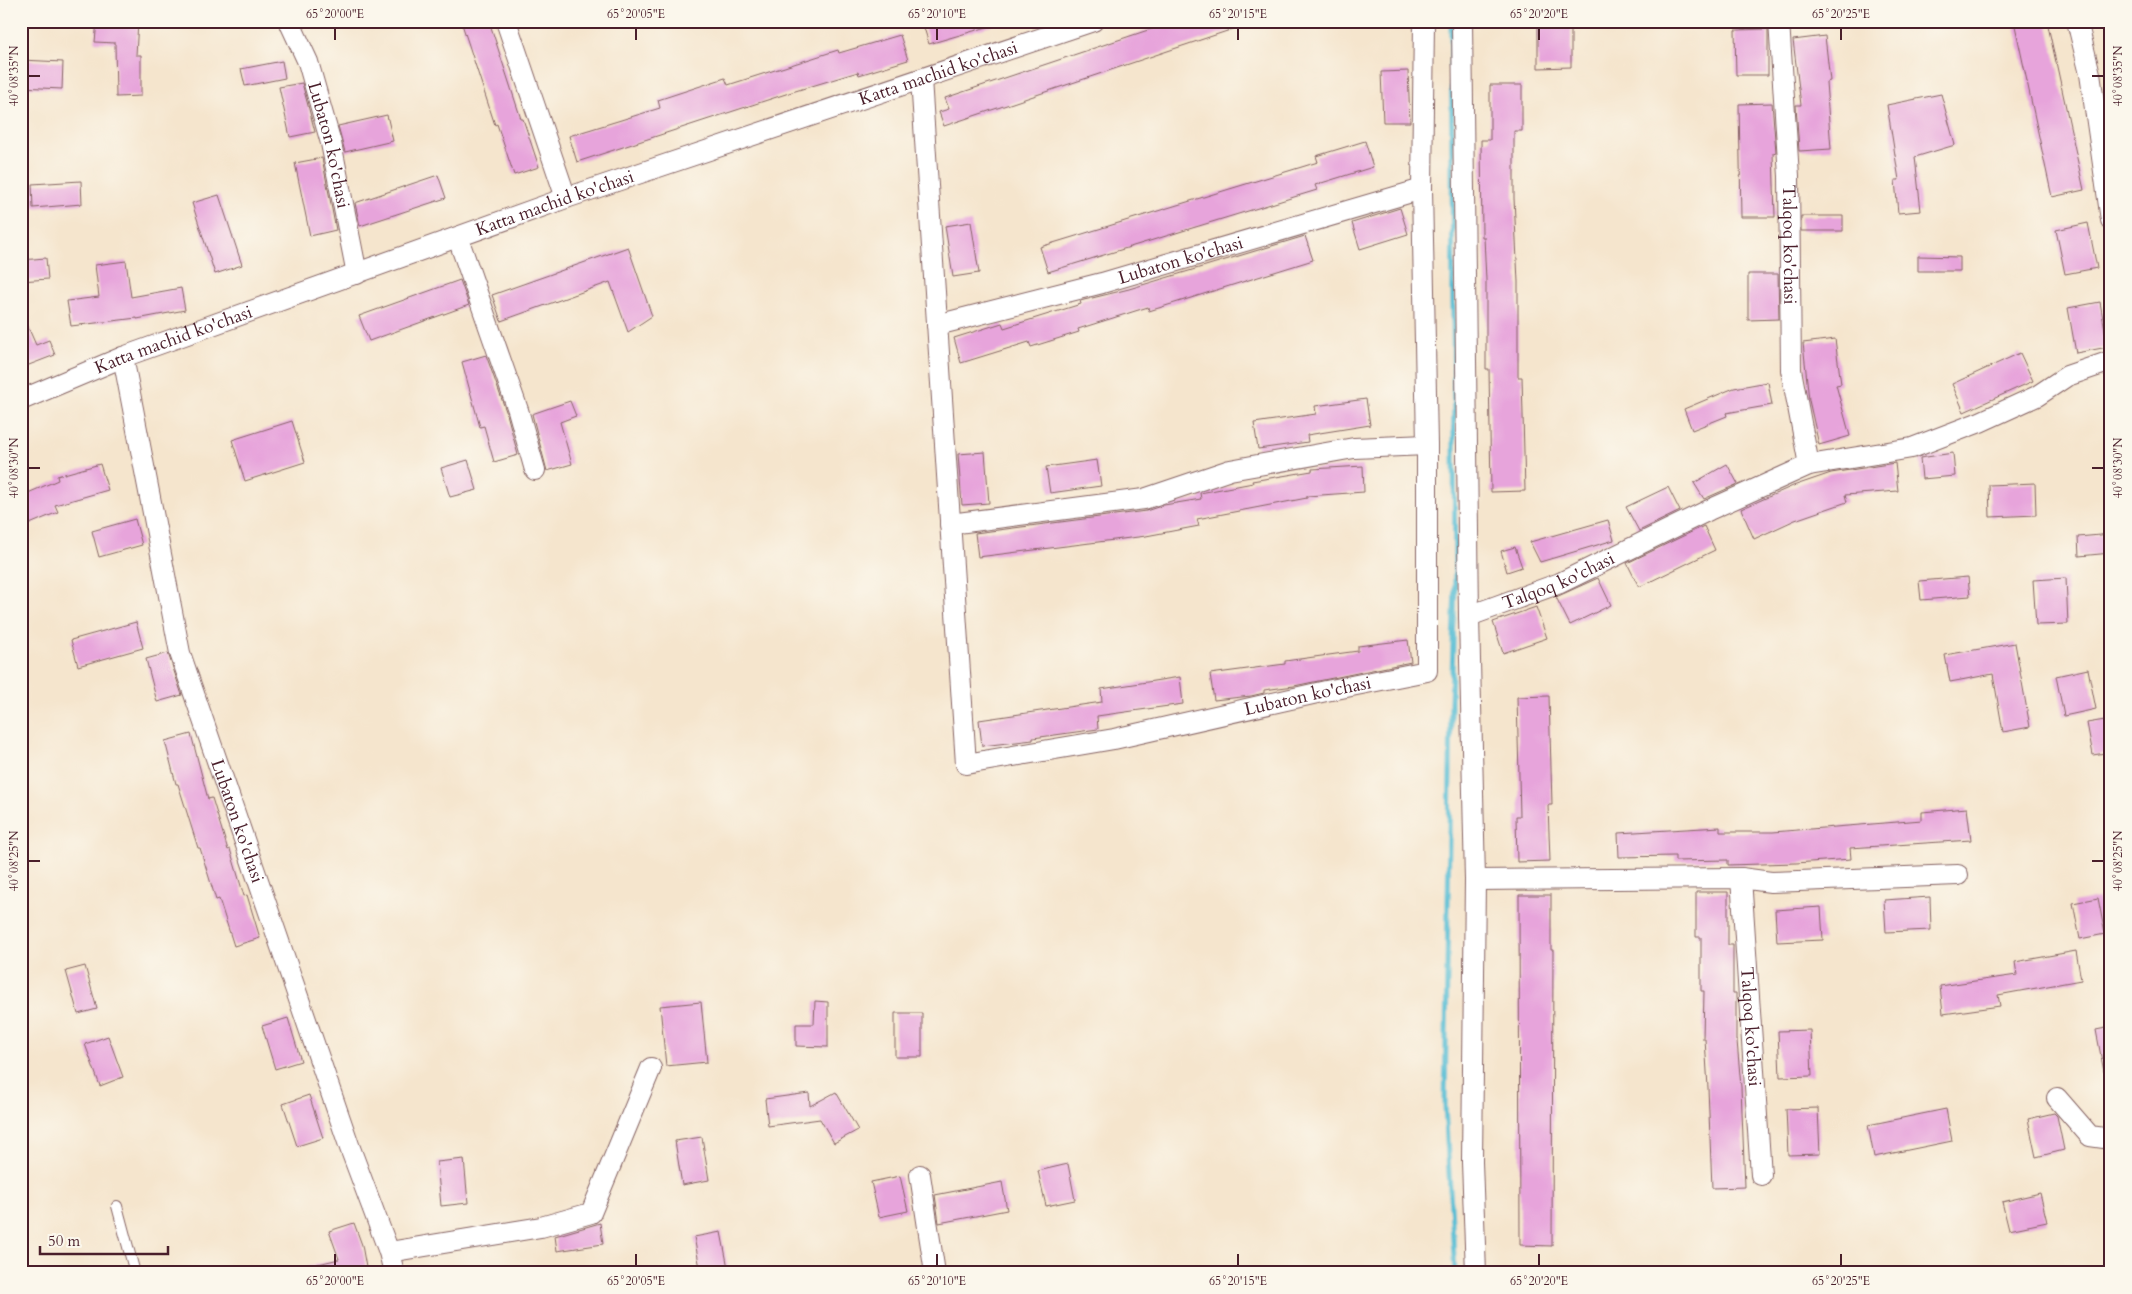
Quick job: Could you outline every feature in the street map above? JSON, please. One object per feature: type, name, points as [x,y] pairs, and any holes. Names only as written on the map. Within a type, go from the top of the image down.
[{"type":"street","name":"Lubaton ko'chasi","points":[[289,21],[308,62],[331,143],[358,274]]},
{"type":"street","points":[[506,21],[566,198]]},
{"type":"street","name":"Katta machid ko'chasi","points":[[21,400],[123,357],[566,198],[1093,21]]},
{"type":"street","name":"Lubaton ko'chasi","points":[[950,524],[966,764],[1114,738],[1326,691],[1427,671],[1427,445],[1422,190],[1424,21]]},
{"type":"street","points":[[1462,21],[1469,616],[1475,880],[1472,1162],[1476,1273]]},
{"type":"street","name":"Talqoq ko'chasi","points":[[1779,21],[1788,176],[1791,370],[1809,465]]},
{"type":"street","points":[[2077,21],[2090,74],[2111,220]]},
{"type":"street","points":[[921,79],[950,524],[1144,499],[1230,470],[1354,448],[1427,445]]},
{"type":"street","name":"Lubaton ko'chasi","points":[[937,325],[1102,283],[1422,190]]},
{"type":"street","points":[[458,238],[518,410],[535,470]]},
{"type":"street","name":"Lubaton ko'chasi","points":[[123,357],[180,653],[350,1148],[389,1252],[394,1273]]},
{"type":"street","name":"Talqoq ko'chasi","points":[[1469,616],[1560,583],[1709,510],[1809,465],[1912,448],[1980,422],[2037,396],[2067,376],[2111,361]]},
{"type":"street","points":[[1475,880],[1741,878],[1771,882],[1958,875]]},
{"type":"street","name":"Talqoq ko'chasi","points":[[1741,878],[1761,1175]]},
{"type":"street","points":[[389,1252],[541,1227],[591,1213],[651,1068]]},
{"type":"street","points":[[2057,1098],[2090,1136],[2111,1139]]},
{"type":"street","points":[[920,1175],[935,1273]]},
{"type":"lane","points":[[117,1206],[135,1273]]},
{"type":"building","points":[[97,21],[138,21],[136,55],[141,55],[141,96],[116,97],[115,43],[95,42]]},
{"type":"building","points":[[461,21],[489,21],[539,167],[514,175],[497,124],[495,125]]},
{"type":"building","points":[[922,21],[993,21],[994,25],[929,44]]},
{"type":"building","points":[[1175,21],[1247,21],[1248,24],[944,126],[939,112],[949,109],[945,98]]},
{"type":"building","points":[[2014,21],[2047,21],[2084,190],[2052,197]]},
{"type":"building","points":[[1538,22],[1571,22],[1571,67],[1538,68]]},
{"type":"building","points":[[1768,29],[1768,75],[1736,75],[1735,30]]},
{"type":"building","points":[[900,35],[908,60],[859,75],[858,72],[792,92],[577,162],[569,136],[660,108],[658,100],[725,78],[728,85],[838,50],[839,53]]},
{"type":"building","points":[[1825,36],[1830,81],[1826,82],[1831,149],[1799,151],[1796,105],[1801,105],[1793,40]]},
{"type":"building","points":[[21,60],[63,62],[62,89],[21,87]]},
{"type":"building","points":[[282,61],[285,78],[245,86],[241,69]]},
{"type":"building","points":[[1408,71],[1410,122],[1383,122],[1381,72]]},
{"type":"building","points":[[302,83],[315,132],[290,137],[279,87]]},
{"type":"building","points":[[1490,85],[1522,85],[1522,131],[1514,131],[1514,198],[1518,282],[1518,377],[1522,377],[1525,491],[1491,492],[1489,369],[1486,369],[1486,280],[1484,237],[1482,237],[1481,140],[1490,140]]},
{"type":"building","points":[[1941,94],[1955,145],[1915,157],[1921,211],[1898,213],[1895,180],[1899,180],[1887,105]]},
{"type":"building","points":[[1772,103],[1776,152],[1773,153],[1775,217],[1741,217],[1739,104]]},
{"type":"building","points":[[387,115],[393,141],[345,152],[338,126]]},
{"type":"building","points":[[1365,141],[1373,167],[1315,185],[1317,190],[1048,272],[1040,247],[1318,162],[1316,156]]},
{"type":"building","points":[[322,158],[336,230],[310,236],[295,163]]},
{"type":"building","points":[[438,175],[446,198],[360,226],[355,203]]},
{"type":"building","points":[[81,181],[82,204],[33,208],[32,184]]},
{"type":"building","points":[[219,195],[242,265],[215,274],[192,203]]},
{"type":"building","points":[[1400,208],[1408,234],[1360,249],[1352,223]]},
{"type":"building","points":[[1801,216],[1843,216],[1843,231],[1801,231]]},
{"type":"building","points":[[971,222],[979,273],[953,277],[945,226]]},
{"type":"building","points":[[2088,223],[2097,268],[2065,274],[2056,230]]},
{"type":"building","points":[[1305,236],[1313,260],[1149,311],[1148,307],[1078,329],[1079,332],[1031,347],[1029,342],[961,363],[954,338],[1002,323],[1004,328],[1081,304],[1080,301],[1129,289]]},
{"type":"building","points":[[628,247],[652,316],[628,332],[610,282],[501,321],[492,295]]},
{"type":"building","points":[[1918,256],[1960,257],[1960,271],[1918,271]]},
{"type":"building","points":[[46,258],[48,279],[21,281],[21,260]]},
{"type":"building","points":[[126,261],[131,297],[181,288],[185,310],[137,319],[71,326],[67,301],[99,297],[95,265]]},
{"type":"building","points":[[1748,274],[1778,274],[1779,319],[1748,320]]},
{"type":"building","points":[[460,280],[469,305],[369,341],[359,316]]},
{"type":"building","points":[[2100,302],[2108,347],[2076,353],[2068,308]]},
{"type":"building","points":[[21,311],[36,345],[49,340],[55,355],[21,368]]},
{"type":"building","points":[[1835,339],[1841,384],[1836,385],[1850,436],[1819,445],[1809,400],[1803,343]]},
{"type":"building","points":[[2020,353],[2033,381],[1964,412],[1952,384]]},
{"type":"building","points":[[486,355],[507,414],[518,455],[494,462],[484,426],[480,427],[462,362]]},
{"type":"building","points":[[1768,382],[1772,405],[1726,413],[1727,416],[1692,430],[1684,409],[1734,388]]},
{"type":"building","points":[[1366,399],[1370,425],[1307,435],[1308,442],[1258,449],[1254,423],[1316,414],[1315,406]]},
{"type":"building","points":[[570,401],[576,416],[560,422],[572,464],[547,471],[532,414]]},
{"type":"building","points":[[292,421],[305,462],[245,481],[232,440]]},
{"type":"building","points":[[985,452],[989,503],[962,505],[958,454]]},
{"type":"building","points":[[1953,453],[1955,476],[1922,479],[1920,458]]},
{"type":"building","points":[[468,460],[477,490],[450,497],[441,468]]},
{"type":"building","points":[[1097,460],[1101,486],[1050,493],[1046,467]]},
{"type":"building","points":[[1895,463],[1898,491],[1845,495],[1847,502],[1795,520],[1754,539],[1741,509],[1793,486],[1831,473]]},
{"type":"building","points":[[100,464],[108,490],[55,505],[58,512],[25,526],[21,518],[21,496],[58,480],[57,476]]},
{"type":"building","points":[[1727,464],[1738,484],[1704,499],[1694,483]]},
{"type":"building","points":[[1363,466],[1364,492],[1307,496],[1307,498],[1197,519],[1199,526],[1146,536],[978,557],[975,533],[1146,511],[1164,505],[1201,499],[1200,493],[1253,483],[1252,481],[1312,471],[1312,469]]},
{"type":"building","points":[[2035,483],[2036,515],[1990,517],[1989,485]]},
{"type":"building","points":[[1668,487],[1680,511],[1639,531],[1626,507]]},
{"type":"building","points":[[135,519],[142,545],[99,557],[92,531]]},
{"type":"building","points":[[1608,520],[1614,540],[1540,562],[1530,542]]},
{"type":"building","points":[[1704,526],[1715,550],[1639,587],[1627,563]]},
{"type":"building","points":[[2111,534],[2111,553],[2079,556],[2078,537]]},
{"type":"building","points":[[1515,547],[1522,567],[1507,572],[1501,551]]},
{"type":"building","points":[[1968,577],[1970,596],[1921,600],[1919,581]]},
{"type":"building","points":[[1598,578],[1611,605],[1570,625],[1556,597]]},
{"type":"building","points":[[2066,578],[2068,624],[2036,625],[2033,580]]},
{"type":"building","points":[[1536,607],[1547,638],[1503,653],[1493,622]]},
{"type":"building","points":[[136,622],[143,648],[78,666],[71,640]]},
{"type":"building","points":[[1408,640],[1411,662],[1294,686],[1264,690],[1264,693],[1251,696],[1214,700],[1210,674],[1285,664],[1285,661],[1358,651],[1358,646]]},
{"type":"building","points":[[2015,643],[2030,727],[2003,732],[1993,674],[1950,682],[1945,655]]},
{"type":"building","points":[[168,653],[182,695],[157,702],[146,659]]},
{"type":"building","points":[[2088,669],[2096,709],[2064,716],[2056,676]]},
{"type":"building","points":[[1180,677],[1183,704],[1097,716],[1098,729],[982,746],[979,720],[1102,702],[1101,689]]},
{"type":"building","points":[[1549,696],[1552,805],[1548,805],[1550,861],[1517,862],[1516,816],[1520,816],[1517,697]]},
{"type":"building","points":[[2111,719],[2111,752],[2093,755],[2087,723]]},
{"type":"building","points":[[191,734],[208,799],[212,798],[228,850],[230,849],[244,896],[247,895],[260,938],[234,946],[219,899],[216,900],[200,848],[198,848],[178,784],[176,784],[165,741]]},
{"type":"building","points":[[1967,808],[1971,840],[1850,848],[1851,859],[1728,865],[1728,860],[1675,861],[1675,856],[1619,857],[1618,833],[1720,827],[1720,832],[1773,832],[1922,820],[1922,812]]},
{"type":"building","points":[[1696,892],[1728,892],[1728,945],[1733,945],[1733,993],[1736,993],[1736,1041],[1741,1087],[1745,1187],[1712,1188],[1708,1088],[1705,1039],[1703,1039],[1704,991],[1701,991],[1701,937],[1696,937]]},
{"type":"building","points":[[1519,895],[1551,895],[1551,950],[1553,950],[1552,1246],[1520,1245]]},
{"type":"building","points":[[1930,897],[1931,930],[1886,932],[1884,900]]},
{"type":"building","points":[[2098,898],[2105,934],[2080,939],[2073,903]]},
{"type":"building","points":[[1821,907],[1823,940],[1777,942],[1775,910]]},
{"type":"building","points":[[2076,951],[2081,980],[1998,995],[2000,1006],[1943,1014],[1940,986],[2017,975],[2015,962]]},
{"type":"building","points":[[85,966],[97,1009],[78,1014],[66,971]]},
{"type":"building","points":[[815,1001],[828,1002],[828,1047],[796,1046],[796,1024],[814,1024]]},
{"type":"building","points":[[701,1002],[707,1062],[666,1066],[660,1006]]},
{"type":"building","points":[[895,1013],[922,1013],[922,1057],[895,1057]]},
{"type":"building","points":[[288,1018],[301,1061],[275,1069],[262,1026]]},
{"type":"building","points":[[2111,1027],[2111,1071],[2104,1072],[2096,1030]]},
{"type":"building","points":[[1810,1030],[1812,1076],[1780,1077],[1778,1031]]},
{"type":"building","points":[[108,1036],[123,1077],[100,1086],[85,1044]]},
{"type":"building","points":[[836,1092],[858,1130],[834,1143],[820,1119],[768,1126],[765,1099],[809,1093],[810,1106]]},
{"type":"building","points":[[309,1095],[323,1138],[297,1146],[283,1104]]},
{"type":"building","points":[[1818,1108],[1820,1154],[1788,1155],[1786,1109]]},
{"type":"building","points":[[1946,1109],[1952,1141],[1874,1157],[1868,1125]]},
{"type":"building","points":[[2054,1113],[2057,1116],[2064,1150],[2036,1157],[2028,1119]]},
{"type":"building","points":[[702,1137],[709,1180],[682,1185],[675,1141]]},
{"type":"building","points":[[464,1159],[468,1203],[441,1206],[437,1162]]},
{"type":"building","points":[[1068,1164],[1075,1200],[1046,1206],[1038,1171]]},
{"type":"building","points":[[900,1176],[908,1211],[879,1217],[871,1182]]},
{"type":"building","points":[[1002,1182],[1007,1210],[939,1223],[935,1195]]},
{"type":"building","points":[[2040,1193],[2047,1222],[2009,1230],[2002,1202]]},
{"type":"building","points":[[354,1223],[362,1245],[367,1273],[303,1273],[302,1268],[339,1259],[329,1231]]},
{"type":"building","points":[[600,1223],[603,1244],[557,1251],[555,1236]]},
{"type":"building","points":[[721,1232],[729,1273],[701,1273],[694,1237]]},
{"type":"waterway","points":[[1451,21],[1455,585],[1451,703],[1445,1106],[1455,1273]]}]
